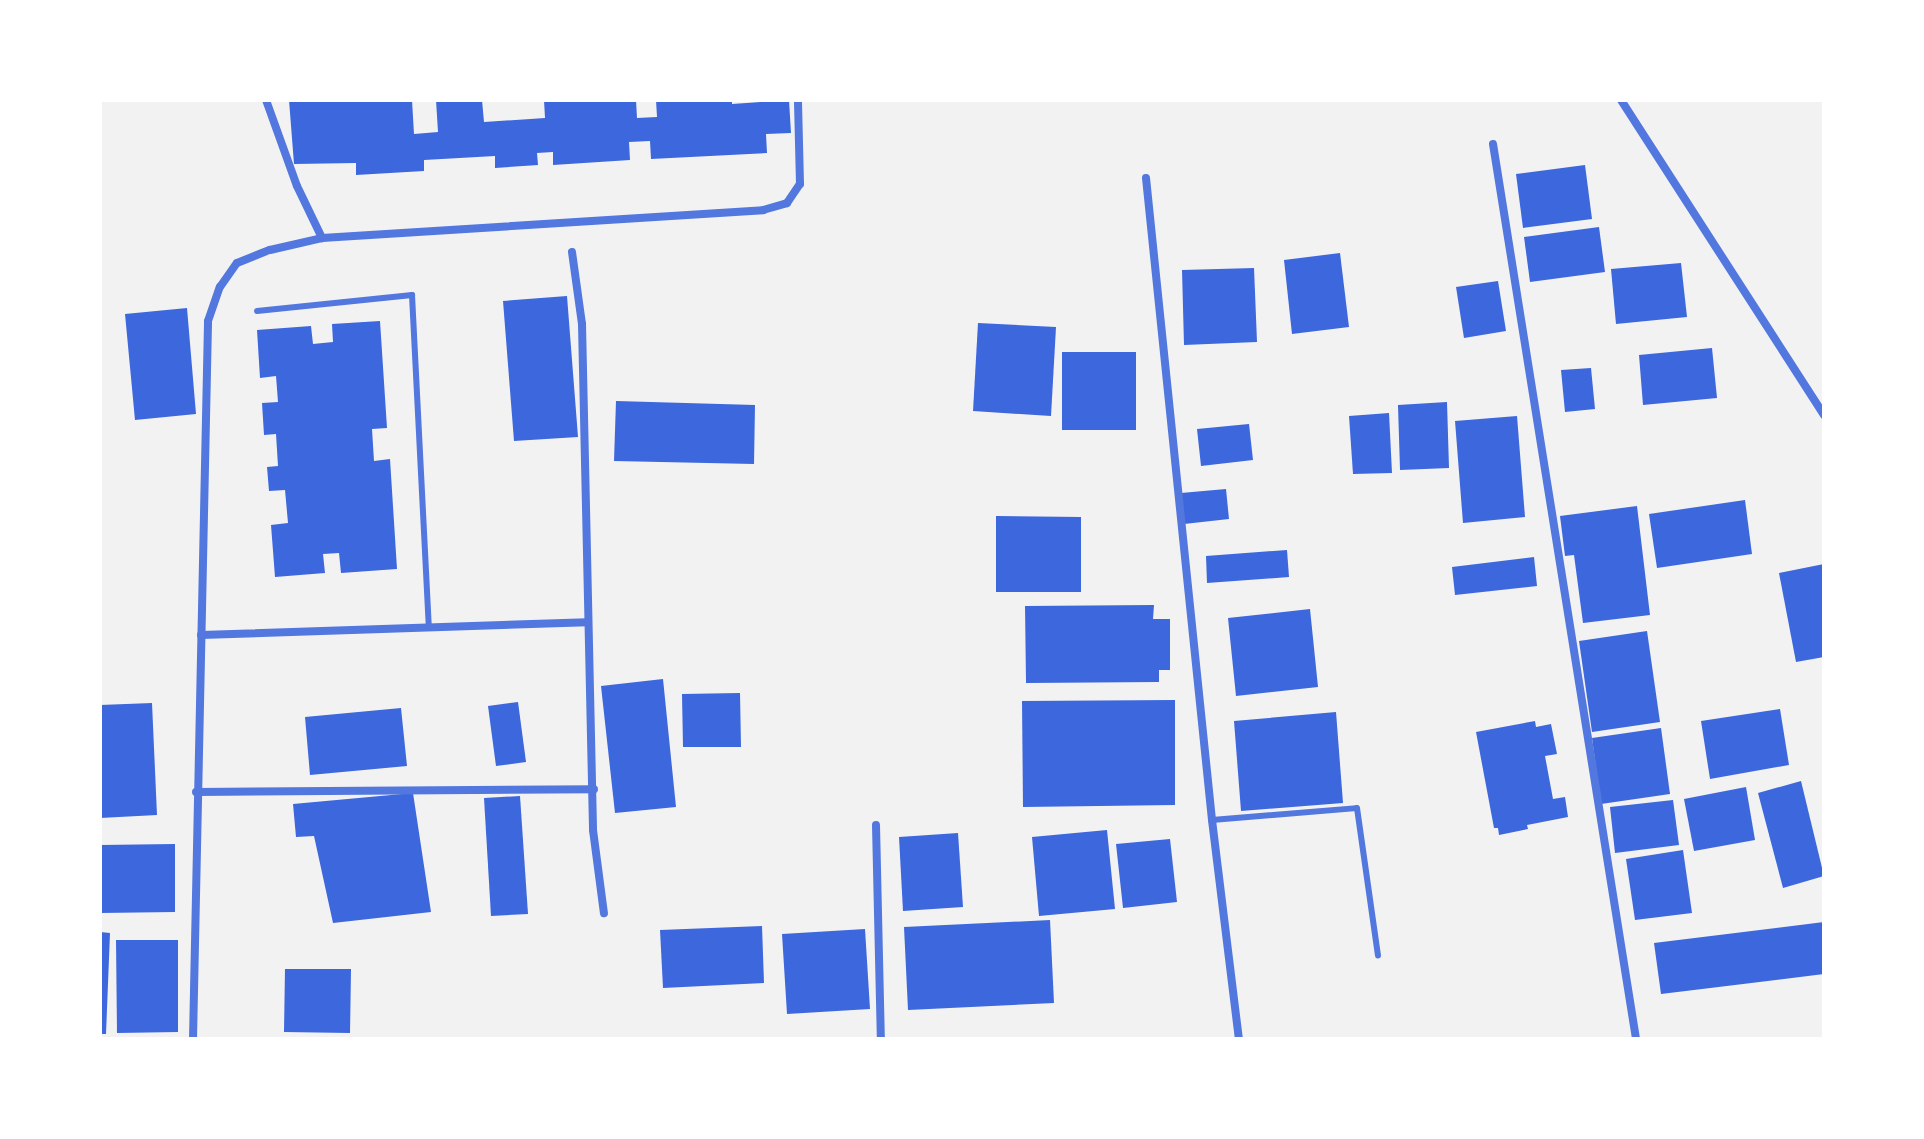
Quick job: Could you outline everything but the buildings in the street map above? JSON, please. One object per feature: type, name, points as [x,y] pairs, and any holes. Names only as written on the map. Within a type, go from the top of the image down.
[{"type":"street","points":[[266,100],[297,186],[322,238]]},
{"type":"street","points":[[193,1039],[208,321],[220,287],[237,263],[270,250],[322,238],[763,210],[787,203],[800,184],[798,100]]},
{"type":"street","points":[[1621,100],[1640,135],[1824,415]]},
{"type":"street","points":[[1493,144],[1636,1039]]},
{"type":"street","points":[[1146,178],[1212,820],[1239,1039]]},
{"type":"street","points":[[572,252],[582,324],[593,830],[604,913]]},
{"type":"street","points":[[201,635],[587,622]]},
{"type":"street","points":[[196,792],[594,789]]},
{"type":"street","points":[[876,825],[881,1039]]},
{"type":"lane","points":[[257,311],[412,295],[429,628]]},
{"type":"lane","points":[[1212,820],[1357,808],[1378,956]]}]
